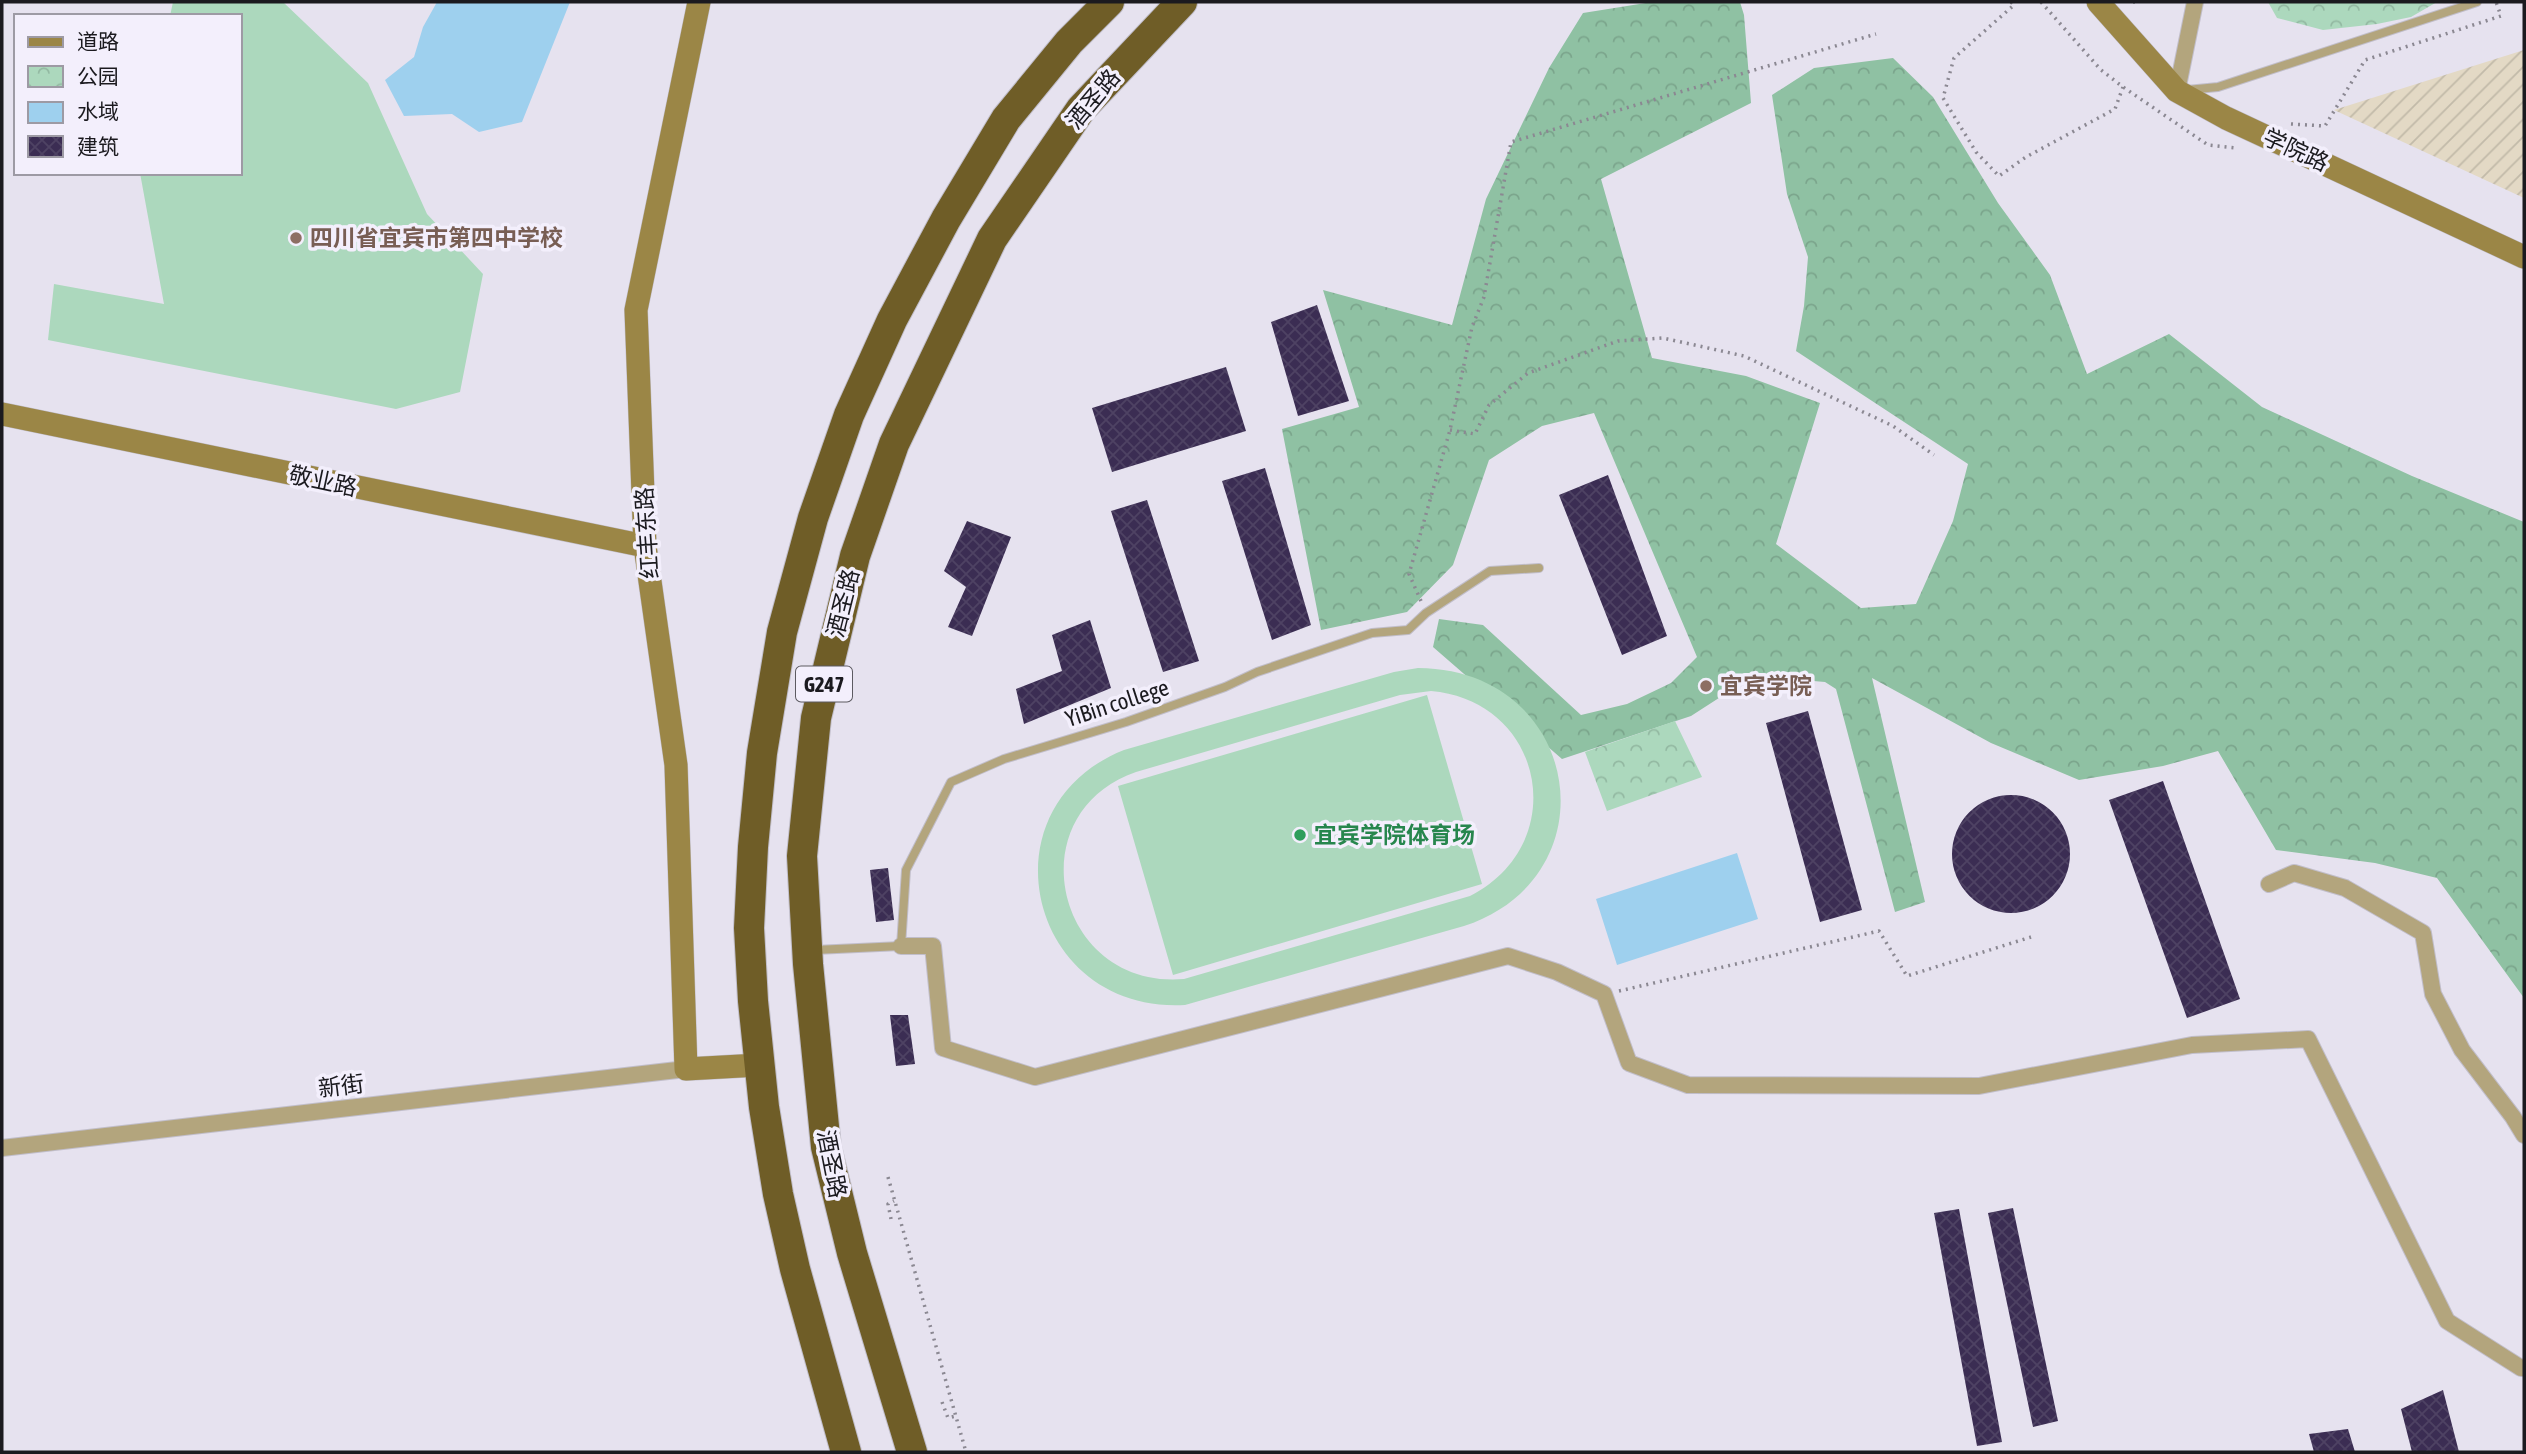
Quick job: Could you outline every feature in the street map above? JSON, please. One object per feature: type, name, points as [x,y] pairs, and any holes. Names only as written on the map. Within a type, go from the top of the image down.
[{"type":"highway","name":"G247","points":[[846,1452],[795,1269],[778,1194],[752,1001],[749,928],[753,847],[761,766],[782,632],[813,518],[849,415],[892,320],[946,219],[1006,119],[1069,42],[1109,2]]},
{"type":"highway","name":"酒圣路","points":[[912,1452],[852,1253],[826,1147],[802,856],[816,718],[855,556],[894,444],[992,239],[1080,109],[1182,2]]},
{"type":"street","name":"红丰东路","points":[[686,1069],[676,765],[645,547],[636,310],[699,2]]},
{"type":"street","name":"学院路","points":[[2098,2],[2177,91],[2226,118],[2524,257]]},
{"type":"street","points":[[2177,91],[2195,2]]},
{"type":"street","name":"敬业路","points":[[2,414],[645,547]]},
{"type":"street","points":[[2269,884],[2294,873],[2345,888],[2423,933],[2433,994],[2462,1050],[2524,1135]]},
{"type":"street","points":[[901,946],[933,946],[943,1048],[1035,1077],[1508,956],[1557,972],[1604,994],[1629,1063],[1688,1085],[1979,1086],[2192,1045],[2308,1039],[2447,1321],[2524,1368]]},
{"type":"street","points":[[686,1069],[759,1065]]},
{"type":"street","name":"新街","points":[[2,1148],[686,1069]]},
{"type":"lane","points":[[2177,91],[2218,87],[2477,2]]},
{"type":"lane","name":"YiBin college","points":[[901,946],[906,870],[951,782],[1004,760],[1126,722],[1225,687],[1257,672],[1372,633],[1408,630],[1426,613],[1490,571],[1539,568]]},
{"type":"lane","points":[[808,951],[901,946]]},
{"type":"path","points":[[2011,2],[2014,5],[1954,58],[1943,98],[1976,152],[1999,176],[2026,157],[2115,109],[2123,87]]},
{"type":"path","points":[[1426,613],[1409,574],[1450,430],[1472,327],[1484,297],[1511,142],[1876,34]]},
{"type":"path","points":[[1450,430],[1475,434],[1489,405],[1528,373],[1618,341],[1663,338],[1744,356],[1893,426],[1934,455]]},
{"type":"path","points":[[1604,994],[1879,931],[1907,976],[2031,937]]},
{"type":"path","points":[[888,1177],[966,1452]]},
{"type":"path","points":[[891,1219],[888,1204],[895,1200]]},
{"type":"path","points":[[942,1402],[948,1418],[956,1416]]},
{"type":"shaded area","points":[[2524,50],[2524,198],[2334,110]]},
{"type":"green space","points":[[173,2],[283,2],[368,83],[427,214],[483,274],[460,392],[396,409],[48,340],[54,284],[164,304],[140,175],[242,175],[242,14],[170,14]]},
{"type":"green space","points":[[1652,2],[1740,2],[1744,15],[1751,103],[1601,179],[1652,358],[1746,376],[1820,403],[1776,544],[1861,608],[1916,604],[1953,521],[1968,464],[1796,351],[1804,306],[1808,257],[1787,194],[1772,95],[1814,68],[1893,58],[1933,97],[1998,203],[2050,275],[2087,374],[2169,334],[2262,407],[2412,476],[2524,522],[2524,998],[2437,878],[2375,863],[2276,850],[2218,751],[2163,766],[2079,780],[1991,743],[1872,678],[1925,902],[1895,912],[1836,689],[1825,682],[1753,676],[1691,716],[1562,759],[1433,647],[1439,619],[1483,625],[1581,715],[1627,704],[1671,683],[1697,657],[1594,413],[1542,426],[1489,460],[1453,565],[1407,612],[1321,630],[1282,429],[1359,407],[1323,290],[1452,325],[1486,199],[1549,68],[1583,13]]},
{"type":"green space","points":[[2268,2],[2437,2],[2411,17],[2323,30],[2277,18]]},
{"type":"green space","points":[[1418,668],[1473,677],[1515,702],[1544,737],[1559,779],[1559,823],[1543,865],[1512,901],[1464,926],[1185,1005],[1131,999],[1089,977],[1059,943],[1042,902],[1039,858],[1051,815],[1079,778],[1124,750],[1394,672]],"holes":[[[1431,691],[1470,701],[1500,720],[1520,747],[1532,778],[1533,811],[1523,843],[1502,873],[1470,896],[1184,979],[1140,975],[1105,957],[1081,929],[1067,895],[1064,859],[1074,824],[1098,793],[1136,772],[1400,695]]]},
{"type":"green space","name":"宜宾学院体育场","points":[[1427,695],[1482,884],[1173,975],[1118,786]]},
{"type":"green space","points":[[1675,721],[1702,777],[1607,811],[1585,752]]},
{"type":"water","points":[[437,2],[570,2],[522,122],[479,132],[452,114],[404,116],[385,80],[414,57],[423,27]]},
{"type":"water","points":[[1737,853],[1758,919],[1617,965],[1596,899]]},
{"type":"building","points":[[1317,305],[1349,401],[1298,416],[1271,322]]},
{"type":"building","points":[[1226,367],[1246,431],[1112,472],[1092,408]]},
{"type":"building","points":[[1265,468],[1311,625],[1272,640],[1222,481]]},
{"type":"building","points":[[1608,475],[1667,636],[1622,655],[1559,495]]},
{"type":"building","points":[[1147,500],[1199,661],[1163,672],[1111,511]]},
{"type":"building","points":[[967,521],[1011,537],[972,636],[948,627],[966,587],[944,571]]},
{"type":"building","points":[[1090,620],[1111,688],[1024,724],[1016,689],[1062,671],[1052,635]]},
{"type":"building","points":[[1808,711],[1862,910],[1820,922],[1766,723]]},
{"type":"building","points":[[2163,781],[2240,999],[2187,1018],[2109,800]]},
{"type":"building","points":[[2011,795],[2034,800],[2053,812],[2065,831],[2070,854],[2065,877],[2053,896],[2034,908],[2011,913],[1988,908],[1969,896],[1957,877],[1952,854],[1957,831],[1969,812],[1988,800]]},
{"type":"building","points":[[888,868],[894,920],[876,922],[870,870]]},
{"type":"building","points":[[890,1015],[908,1015],[915,1064],[896,1066]]},
{"type":"building","points":[[2013,1208],[2058,1421],[2033,1427],[1988,1213]]},
{"type":"building","points":[[1959,1209],[2002,1442],[1977,1446],[1934,1213]]},
{"type":"building","points":[[2443,1390],[2459,1452],[2412,1452],[2401,1409]]},
{"type":"building","points":[[2348,1429],[2355,1452],[2314,1452],[2309,1434]]},
{"type":"place","name":"四川省宜宾市第四中学校","points":[[296,238]]},
{"type":"place","name":"宜宾学院","points":[[1706,686]]},
{"type":"place","name":"宜宾学院体育场","points":[[1300,835]]}]
